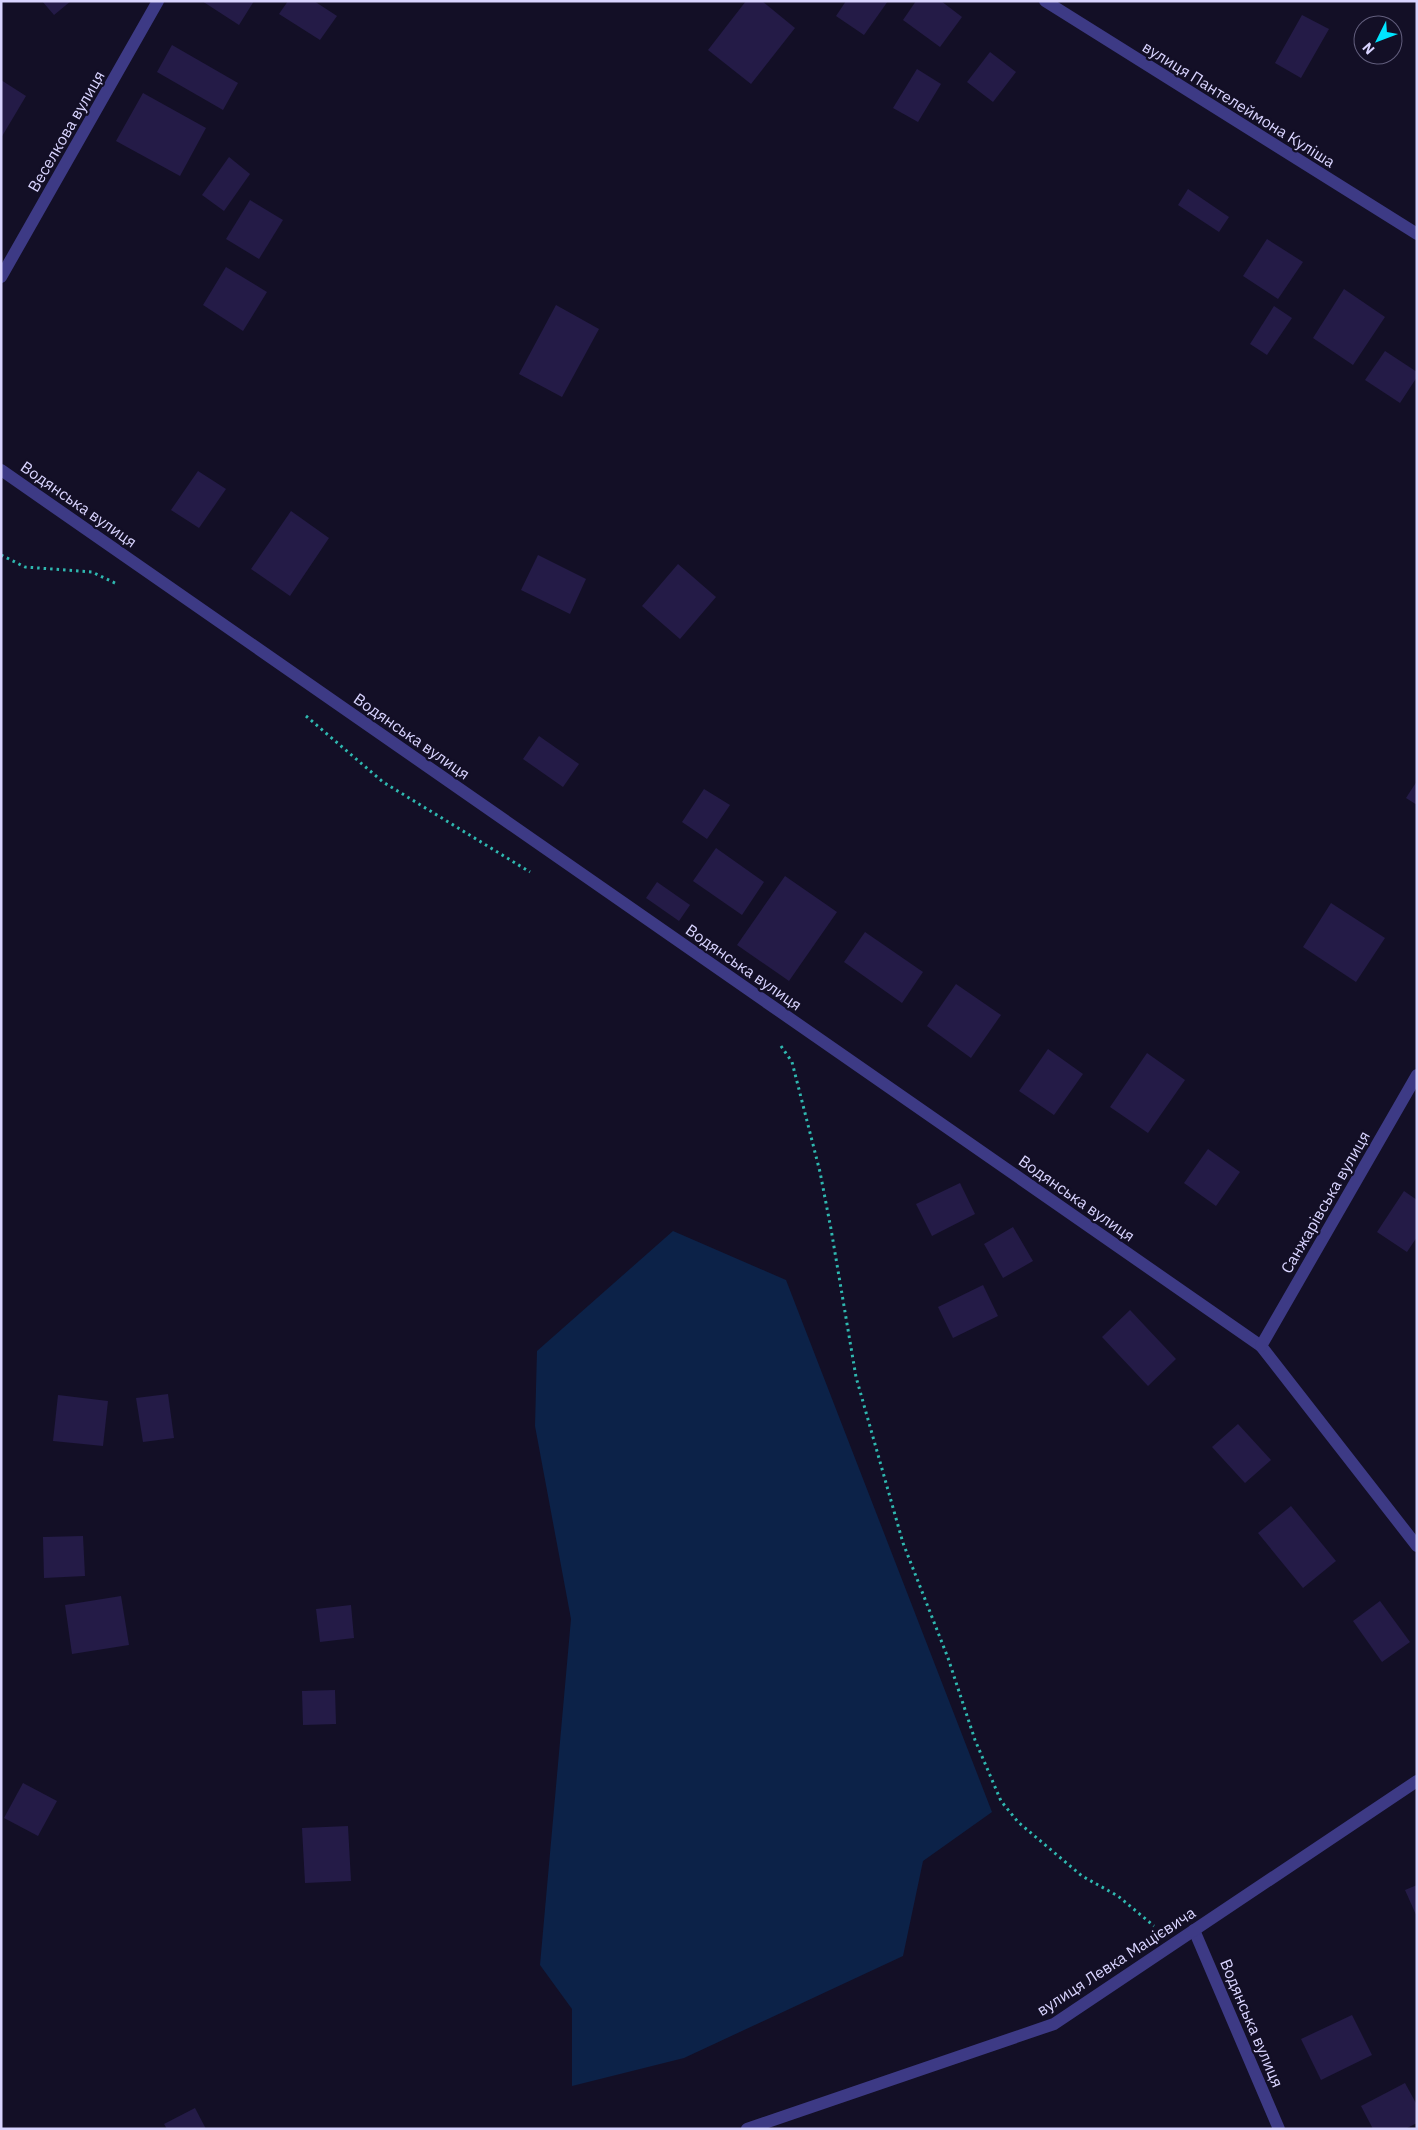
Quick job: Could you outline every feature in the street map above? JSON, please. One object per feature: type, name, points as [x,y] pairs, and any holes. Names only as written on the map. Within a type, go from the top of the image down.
[{"type":"street","name":"Веселкова вулиця","points":[[1,277],[158,1]]},
{"type":"street","name":"вулиця Пантелеймона Куліша","points":[[1044,1],[1417,234]]},
{"type":"street","name":"Водянська вулиця","points":[[1,470],[1261,1346],[1417,1546]]},
{"type":"street","name":"Санжарівська вулиця","points":[[1261,1346],[1417,1075]]},
{"type":"street","name":"вулиця Левка Мацієвича","points":[[747,2129],[1054,2024],[1417,1781]]},
{"type":"street","name":"Водянська вулиця","points":[[1194,1930],[1279,2129]]},
{"type":"path","points":[[1,555],[25,568],[92,572],[126,588]]},
{"type":"path","points":[[303,713],[383,782],[530,872]]},
{"type":"path","points":[[776,1043],[784,1048],[795,1071],[830,1219],[856,1377],[903,1543],[948,1658],[975,1740],[1001,1801],[1018,1822],[1082,1876],[1118,1896],[1172,1944]]},
{"type":"water","points":[[673,1231],[786,1280],[992,1812],[923,1861],[903,1956],[684,2058],[572,2086],[572,2009],[540,1965],[571,1619],[535,1426],[537,1351]]},
{"type":"building","points":[[42,1],[71,1],[54,15]]},
{"type":"building","points":[[202,1],[254,1],[239,25]]},
{"type":"building","points":[[288,1],[314,1],[337,16],[320,40],[279,14]]},
{"type":"building","points":[[746,1],[762,1],[795,28],[751,84],[708,50]]},
{"type":"building","points":[[846,1],[888,1],[864,35],[836,16]]},
{"type":"building","points":[[916,1],[941,1],[962,17],[940,47],[903,20]]},
{"type":"building","points":[[1302,15],[1329,29],[1301,78],[1275,63]]},
{"type":"building","points":[[172,45],[238,83],[223,110],[157,72]]},
{"type":"building","points":[[990,52],[1016,72],[993,102],[967,82]]},
{"type":"building","points":[[917,69],[941,84],[918,122],[893,108]]},
{"type":"building","points":[[1,80],[26,96],[1,138]]},
{"type":"building","points":[[143,93],[206,128],[180,176],[116,141]]},
{"type":"building","points":[[229,157],[250,174],[224,211],[202,195]]},
{"type":"building","points":[[1188,189],[1229,217],[1219,232],[1178,205]]},
{"type":"building","points":[[250,200],[283,220],[259,259],[226,239]]},
{"type":"building","points":[[1267,239],[1303,262],[1278,299],[1243,276]]},
{"type":"building","points":[[226,267],[267,292],[243,331],[203,305]]},
{"type":"building","points":[[1344,289],[1385,317],[1353,365],[1313,338]]},
{"type":"building","points":[[556,305],[599,329],[562,397],[519,374]]},
{"type":"building","points":[[1274,306],[1292,318],[1267,355],[1250,344]]},
{"type":"building","points":[[1385,351],[1417,372],[1417,377],[1400,403],[1365,380]]},
{"type":"building","points":[[198,471],[226,489],[199,528],[171,510]]},
{"type":"building","points":[[291,511],[329,538],[290,596],[251,569]]},
{"type":"building","points":[[538,555],[586,579],[570,614],[521,590]]},
{"type":"building","points":[[678,564],[716,597],[680,639],[642,606]]},
{"type":"building","points":[[539,736],[579,764],[563,787],[523,759]]},
{"type":"building","points":[[1417,781],[1417,805],[1406,798]]},
{"type":"building","points":[[704,789],[730,805],[707,839],[682,822]]},
{"type":"building","points":[[716,848],[764,882],[742,915],[693,881]]},
{"type":"building","points":[[785,876],[837,912],[789,981],[737,945]]},
{"type":"building","points":[[657,882],[690,905],[679,921],[646,898]]},
{"type":"building","points":[[1331,903],[1385,938],[1356,982],[1303,947]]},
{"type":"building","points":[[865,932],[923,972],[902,1003],[844,962]]},
{"type":"building","points":[[956,984],[1001,1015],[971,1058],[927,1026]]},
{"type":"building","points":[[1048,1049],[1083,1074],[1054,1115],[1019,1091]]},
{"type":"building","points":[[1147,1053],[1185,1080],[1148,1133],[1110,1107]]},
{"type":"building","points":[[1208,1149],[1240,1172],[1216,1206],[1184,1183]]},
{"type":"building","points":[[960,1183],[975,1214],[932,1236],[916,1204]]},
{"type":"building","points":[[1404,1191],[1417,1200],[1417,1237],[1407,1252],[1377,1232]]},
{"type":"building","points":[[1013,1227],[1033,1261],[1003,1278],[984,1244]]},
{"type":"building","points":[[983,1285],[998,1316],[953,1338],[938,1307]]},
{"type":"building","points":[[1130,1310],[1176,1359],[1148,1386],[1102,1337]]},
{"type":"building","points":[[168,1394],[174,1438],[143,1442],[136,1398]]},
{"type":"building","points":[[58,1395],[108,1401],[103,1446],[53,1441]]},
{"type":"building","points":[[1238,1424],[1271,1460],[1245,1483],[1212,1447]]},
{"type":"building","points":[[1291,1506],[1336,1561],[1303,1588],[1258,1533]]},
{"type":"building","points":[[83,1536],[85,1576],[44,1578],[43,1537]]},
{"type":"building","points":[[121,1596],[129,1645],[72,1654],[65,1605]]},
{"type":"building","points":[[1380,1601],[1410,1642],[1382,1662],[1353,1621]]},
{"type":"building","points":[[351,1605],[354,1638],[320,1642],[316,1609]]},
{"type":"building","points":[[335,1690],[336,1724],[303,1725],[302,1691]]},
{"type":"building","points":[[23,1783],[57,1801],[38,1836],[4,1818]]},
{"type":"building","points":[[348,1826],[351,1881],[305,1883],[302,1828]]},
{"type":"building","points":[[1417,1885],[1417,1917],[1405,1890]]},
{"type":"building","points":[[1352,2015],[1372,2055],[1321,2080],[1301,2039]]},
{"type":"building","points":[[1405,2083],[1417,2105],[1417,2123],[1405,2129],[1373,2129],[1361,2106]]},
{"type":"building","points":[[195,2108],[206,2129],[167,2129],[164,2124]]}]
